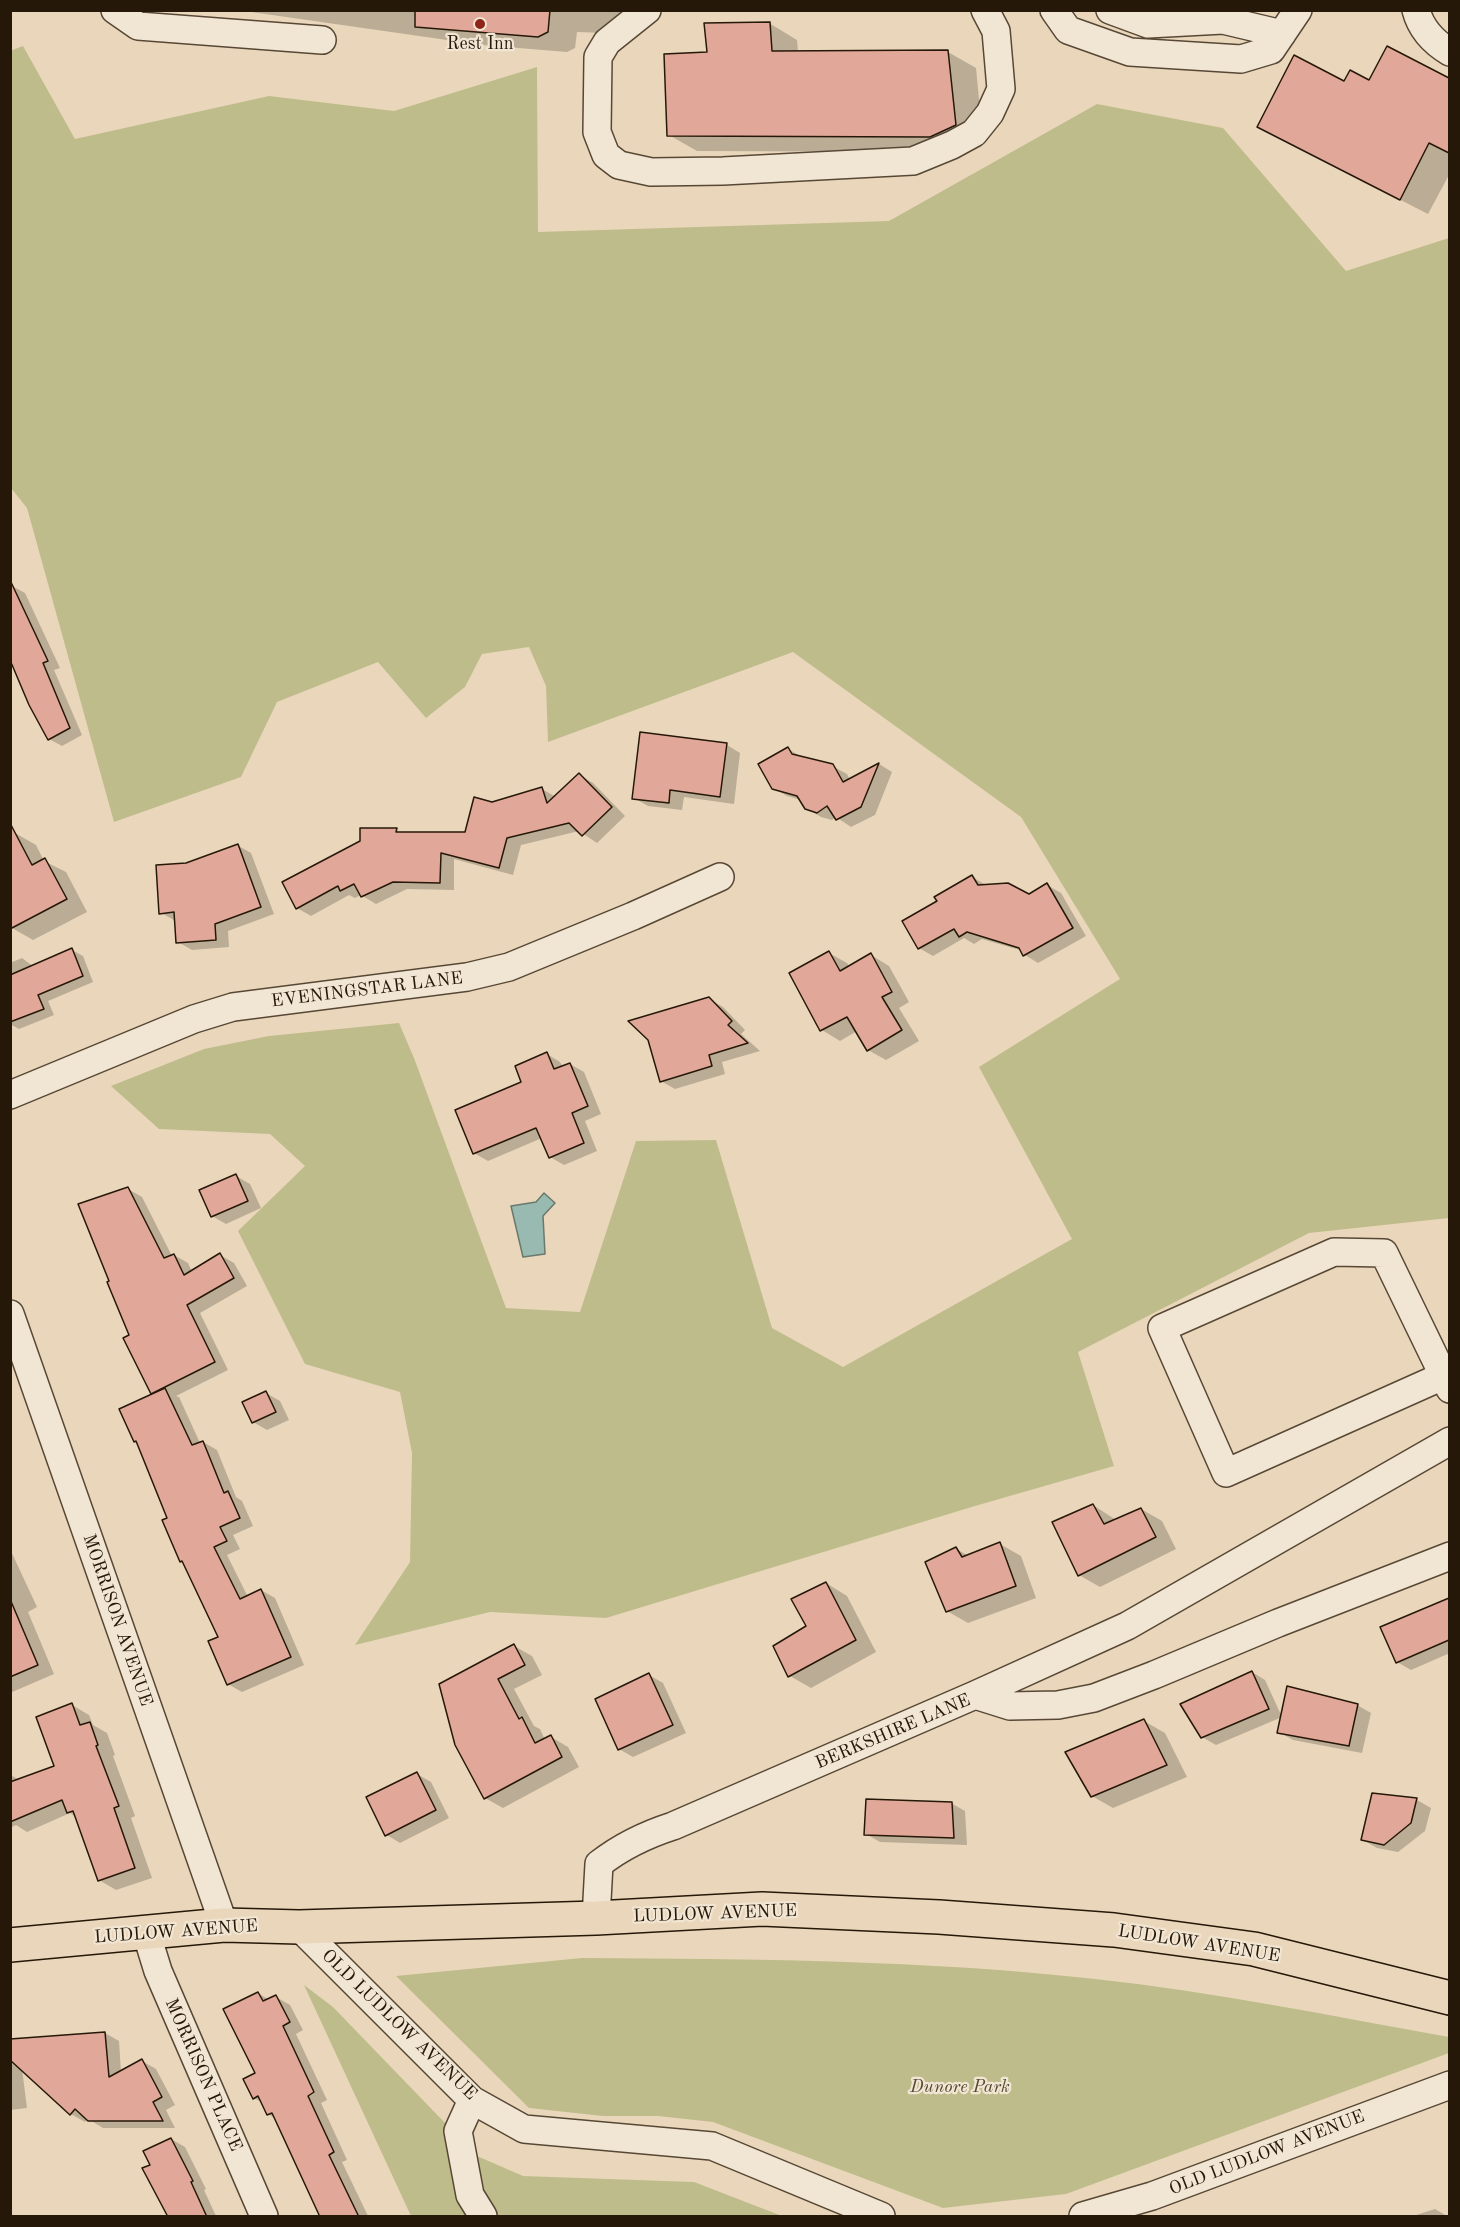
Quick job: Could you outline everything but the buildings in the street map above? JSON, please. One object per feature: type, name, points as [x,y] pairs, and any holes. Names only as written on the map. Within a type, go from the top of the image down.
[{"type":"main road","name":"LUDLOW AVENUE","points":[[10,1945],[224,1925],[299,1927],[596,1918],[762,1909],[939,1917],[1114,1930],[1254,1949],[1449,1998]]},
{"type":"street","points":[[115,10],[138,26],[322,40]]},
{"type":"street","points":[[647,10],[608,42],[598,57],[597,132],[606,155],[619,165],[651,172],[723,171],[913,161],[952,145],[974,133],[990,113],[1001,89],[996,31],[985,10]]},
{"type":"street","points":[[1054,10],[1068,30],[1130,52],[1241,59],[1271,51],[1298,10]]},
{"type":"street","points":[[1110,10],[1148,24],[1223,20],[1282,34]]},
{"type":"street","points":[[1416,10],[1433,42],[1449,52]]},
{"type":"street","name":"EVENINGSTAR LANE","points":[[10,1095],[194,1018],[233,1007],[467,978],[509,967],[720,877]]},
{"type":"street","points":[[1334,1252],[1384,1253],[1446,1382],[1226,1473],[1162,1328],[1334,1252]]},
{"type":"street","name":"MORRISON AVENUE","points":[[10,1314],[224,1925]]},
{"type":"street","points":[[975,1695],[1127,1626],[1449,1441]]},
{"type":"street","name":"BERKSHIRE LANE","points":[[596,1918],[599,1864],[615,1851],[645,1835],[673,1826],[975,1695],[1010,1706],[1058,1705],[1094,1698],[1449,1556]]},
{"type":"street","name":"OLD LUDLOW AVENUE","points":[[299,1927],[472,2100],[524,2129],[712,2146],[881,2217]]},
{"type":"street","name":"MORRISON PLACE","points":[[146,1932],[158,1971],[264,2217]]},
{"type":"street","name":"OLD LUDLOW AVENUE","points":[[1083,2217],[1158,2206],[1449,2085]]},
{"type":"street","points":[[472,2100],[458,2131],[470,2195],[483,2217]]},
{"type":"green space","points":[[23,46],[75,139],[269,96],[394,111],[537,67],[538,232],[889,221],[1097,104],[1223,128],[1346,271],[1449,238],[1449,1218],[1309,1233],[1078,1352],[1114,1466],[606,1618],[490,1612],[355,1645],[410,1562],[412,1453],[400,1392],[305,1364],[238,1231],[305,1166],[270,1134],[159,1129],[111,1086],[204,1049],[269,1036],[399,1023],[506,1308],[580,1312],[636,1141],[716,1140],[772,1328],[843,1367],[1072,1239],[979,1067],[1120,979],[1021,817],[793,652],[548,742],[546,686],[529,647],[482,654],[465,687],[426,718],[378,662],[277,702],[241,777],[114,822],[27,508],[11,488],[10,51]]},
{"type":"green space","name":"Dunore Park","points":[[582,1958],[903,1964],[1095,1979],[1228,1998],[1449,2037],[1449,2053],[1066,2194],[943,2208],[713,2122],[658,2116],[603,2116],[529,2108],[396,1976]]},
{"type":"green space","points":[[304,1985],[333,2007],[477,2156],[523,2176],[694,2182],[782,2216],[411,2216]]},
{"type":"water","points":[[544,1193],[555,1203],[543,1216],[545,1254],[523,1257],[511,1206],[536,1202]]},
{"type":"place","name":"Rest Inn","points":[[480,24]]}]
